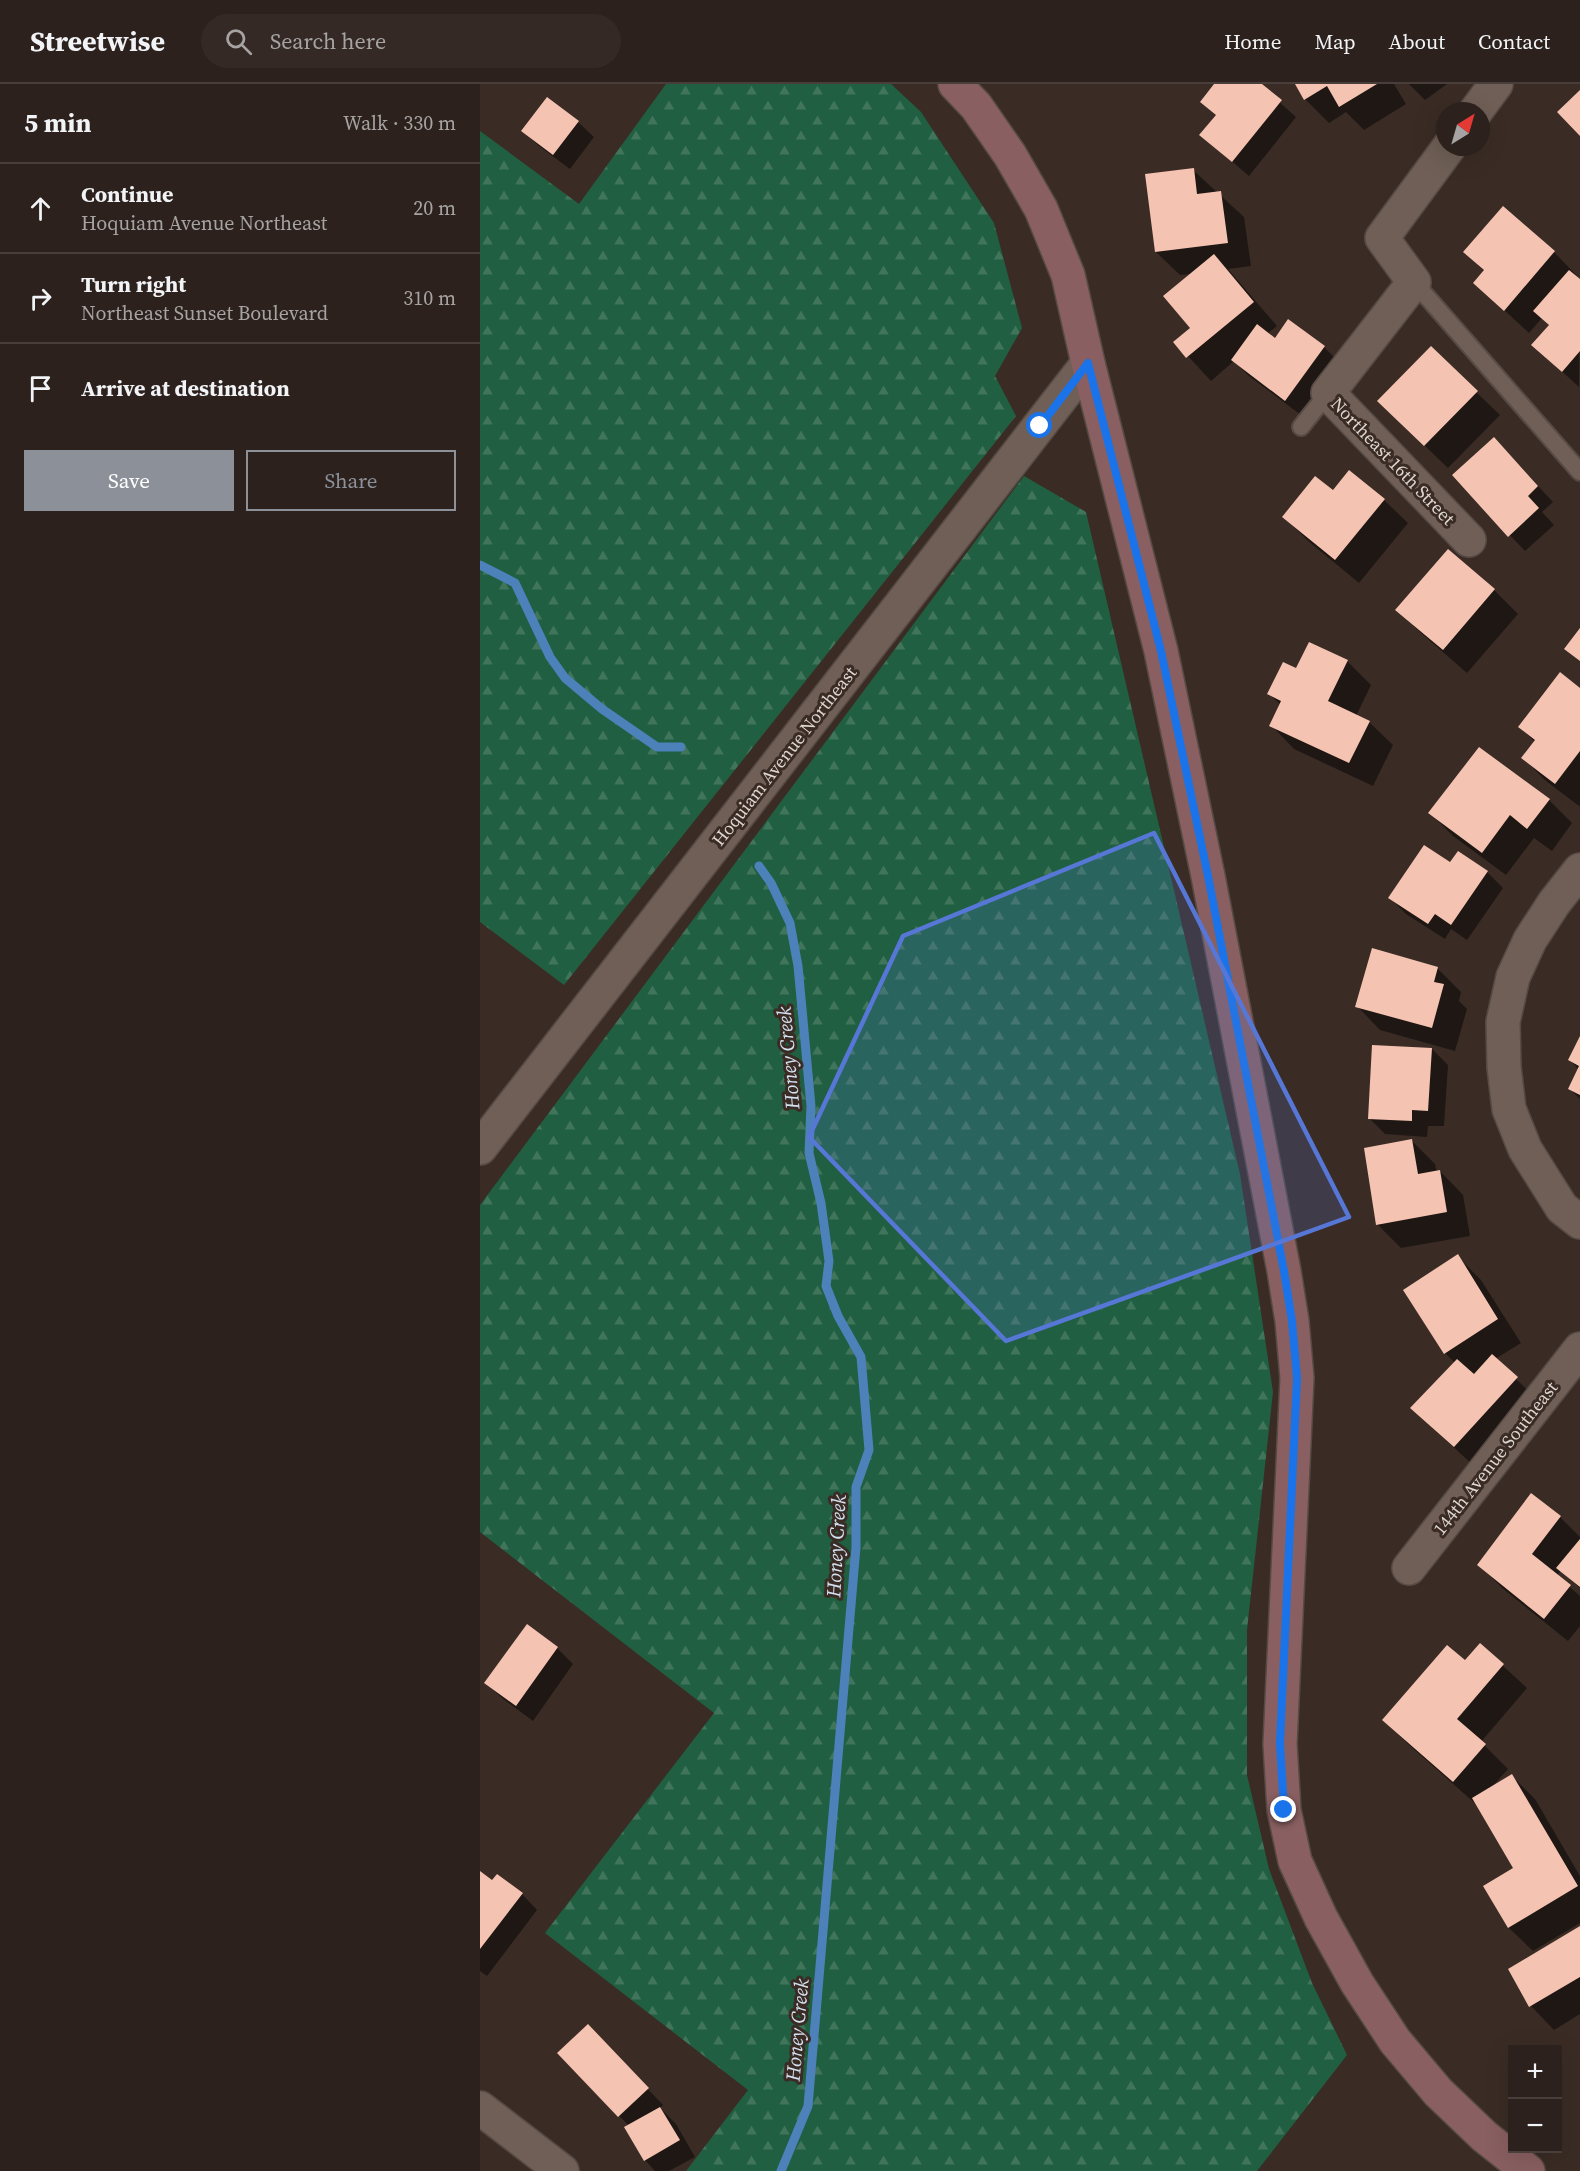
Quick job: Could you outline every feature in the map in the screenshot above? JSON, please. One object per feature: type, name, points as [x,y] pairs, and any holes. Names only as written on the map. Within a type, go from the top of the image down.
[{"type":"main road","points":[[955,84],[976,106],[1010,155],[1041,209],[1068,275],[1161,651],[1208,876],[1284,1271],[1292,1321],[1297,1378],[1280,1743],[1284,1810],[1294,1861],[1357,1983],[1395,2041],[1446,2100],[1484,2136],[1528,2171]]},
{"type":"street","points":[[1483,102],[1496,84]]},
{"type":"street","points":[[1414,282],[1382,238],[1442,156]]},
{"type":"street","name":"Northeast 16th Street","points":[[1414,282],[1328,393],[1469,540]]},
{"type":"street","name":"Hoquiam Avenue Northeast","points":[[480,1148],[1088,363]]},
{"type":"street","points":[[1580,870],[1554,903],[1530,940],[1513,977],[1503,1022],[1504,1067],[1509,1108],[1526,1149],[1562,1208],[1580,1222]]},
{"type":"street","name":"144th Avenue Southeast","points":[[1409,1568],[1580,1349]]},
{"type":"street","points":[[480,2108],[562,2171]]},
{"type":"lane","points":[[1414,282],[1580,472]]},
{"type":"lane","points":[[1301,427],[1328,393]]},
{"type":"highlighted area","points":[[1154,833],[1349,1217],[1006,1341],[809,1137],[903,936]]},
{"type":"green space","points":[[666,84],[891,84],[921,112],[994,223],[1022,328],[995,376],[1016,416],[564,985],[480,922],[480,131],[579,204]]},
{"type":"green space","points":[[1024,476],[1086,512],[1240,1174],[1273,1392],[1247,1630],[1247,1775],[1269,1869],[1312,1983],[1347,2055],[1257,2171],[686,2171],[748,2090],[545,1933],[714,1713],[480,1532],[480,1205]]},
{"type":"building","points":[[1214,84],[1262,84],[1282,100],[1232,162],[1199,135],[1216,115],[1200,102]]},
{"type":"building","points":[[1295,84],[1377,84],[1339,107],[1327,86],[1304,100]]},
{"type":"building","points":[[1580,90],[1580,136],[1557,112]]},
{"type":"building","points":[[547,97],[579,121],[553,155],[521,131]]},
{"type":"building","points":[[1194,168],[1197,194],[1221,191],[1228,243],[1155,252],[1145,174]]},
{"type":"building","points":[[1503,206],[1555,251],[1504,311],[1473,283],[1484,270],[1463,252]]},
{"type":"building","points":[[1214,254],[1254,302],[1186,358],[1173,342],[1190,328],[1163,296]]},
{"type":"building","points":[[1569,270],[1580,279],[1580,351],[1562,372],[1531,345],[1549,325],[1533,311]]},
{"type":"building","points":[[1288,319],[1325,346],[1285,401],[1231,360],[1257,324],[1275,338]]},
{"type":"building","points":[[1431,346],[1478,391],[1424,446],[1377,401]]},
{"type":"building","points":[[1494,437],[1538,486],[1528,496],[1539,508],[1508,537],[1452,475]]},
{"type":"building","points":[[1349,470],[1385,499],[1335,560],[1282,517],[1315,476],[1333,490]]},
{"type":"building","points":[[1448,549],[1495,589],[1443,650],[1395,610]]},
{"type":"building","points":[[1580,628],[1580,661],[1564,649]]},
{"type":"building","points":[[1309,642],[1348,660],[1328,701],[1370,721],[1349,763],[1269,726],[1281,701],[1267,694],[1283,662],[1296,668]]},
{"type":"building","points":[[1560,672],[1580,688],[1580,751],[1555,784],[1521,758],[1535,740],[1518,727]]},
{"type":"building","points":[[1479,747],[1550,799],[1527,829],[1510,815],[1482,853],[1428,813]]},
{"type":"building","points":[[1424,845],[1450,862],[1458,851],[1488,871],[1451,925],[1435,914],[1428,924],[1388,898]]},
{"type":"building","points":[[1372,948],[1438,967],[1434,982],[1444,984],[1432,1028],[1355,1007]]},
{"type":"building","points":[[1580,1036],[1580,1095],[1568,1089],[1579,1066],[1568,1060]]},
{"type":"building","points":[[1372,1045],[1432,1048],[1428,1111],[1412,1110],[1412,1121],[1368,1119]]},
{"type":"building","points":[[1412,1139],[1418,1174],[1440,1170],[1447,1212],[1376,1225],[1364,1148]]},
{"type":"building","points":[[1458,1254],[1498,1319],[1444,1354],[1403,1290]]},
{"type":"building","points":[[1492,1354],[1518,1377],[1454,1447],[1410,1408],[1457,1359],[1474,1374]]},
{"type":"building","points":[[1531,1493],[1561,1516],[1532,1554],[1571,1585],[1544,1619],[1477,1565]]},
{"type":"building","points":[[1580,1539],[1580,1587],[1556,1568]]},
{"type":"building","points":[[527,1624],[558,1647],[516,1706],[484,1683]]},
{"type":"building","points":[[1480,1643],[1504,1664],[1457,1719],[1486,1744],[1453,1782],[1382,1720],[1447,1645],[1465,1660]]},
{"type":"building","points":[[1512,1774],[1578,1886],[1508,1928],[1483,1886],[1513,1868],[1472,1798]]},
{"type":"building","points":[[480,1871],[492,1880],[497,1874],[523,1893],[480,1949]]},
{"type":"building","points":[[1580,1926],[1580,1977],[1529,2007],[1508,1969]]},
{"type":"building","points":[[588,2024],[649,2088],[618,2117],[557,2053]]},
{"type":"building","points":[[660,2107],[680,2140],[644,2161],[624,2127]]},
{"type":"waterway","name":"Honey Creek","points":[[480,565],[515,583],[550,657],[565,678],[602,709],[657,747],[681,747]]},
{"type":"waterway","name":"Honey Creek","points":[[759,866],[771,883],[790,923],[798,966],[811,1106],[809,1153],[821,1203],[829,1261],[826,1286],[838,1316],[861,1357],[869,1450],[856,1487],[856,1547],[808,2106],[781,2171]]},
{"type":"route","points":[[1040,426],[1088,363],[1161,651],[1208,876],[1284,1271],[1292,1321],[1297,1378],[1280,1743],[1284,1810]]}]
